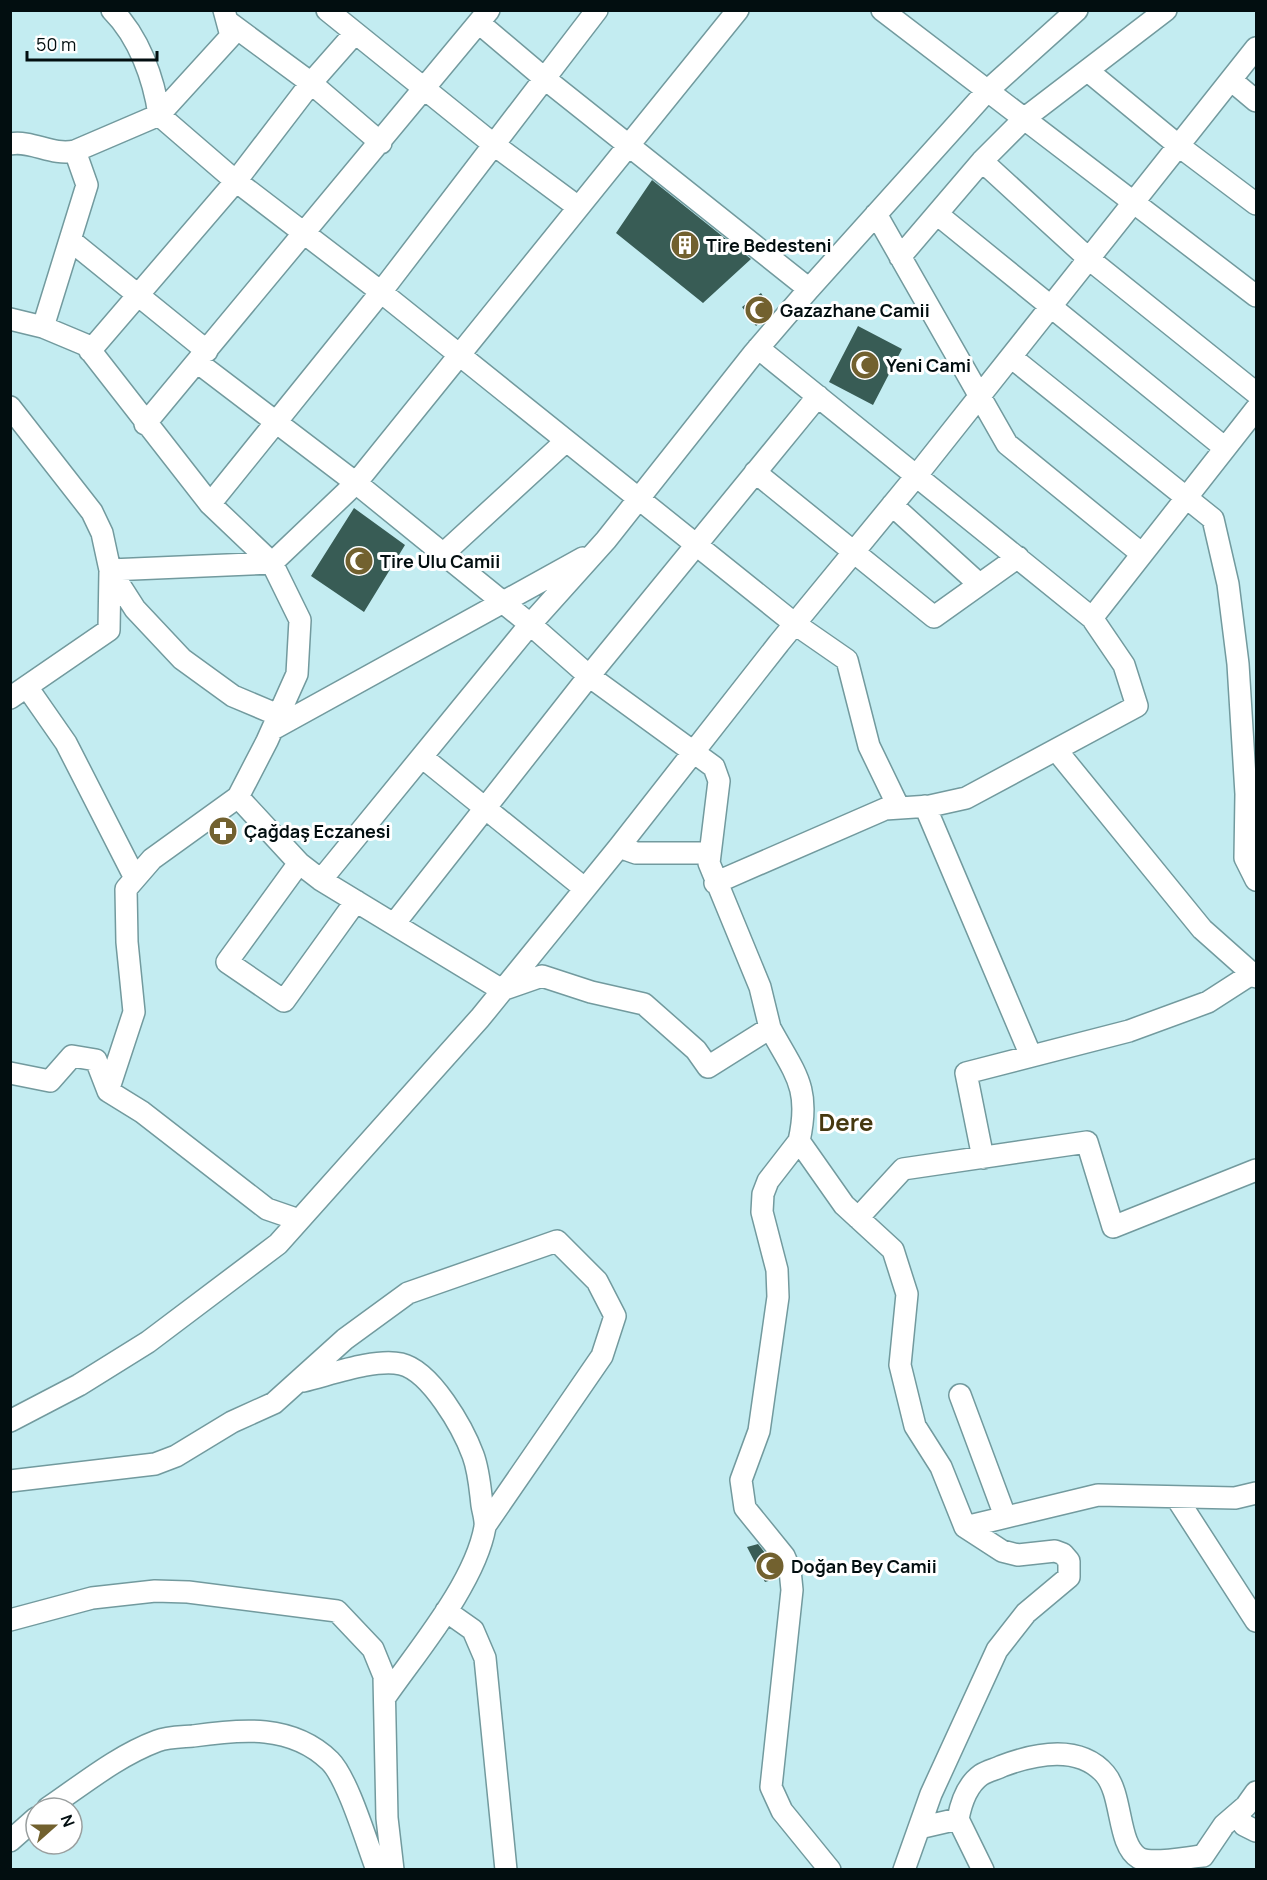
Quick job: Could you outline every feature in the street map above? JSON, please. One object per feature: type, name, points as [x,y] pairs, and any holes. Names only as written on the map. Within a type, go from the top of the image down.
[{"type":"street","points":[[112,10],[127,25],[155,88],[159,115],[236,181],[381,292],[795,624],[847,660],[869,746],[899,808]]},
{"type":"street","points":[[327,10],[493,144],[578,207]]},
{"type":"street","points":[[210,504],[381,292],[597,10]]},
{"type":"street","points":[[110,570],[272,563],[356,483],[738,10]]},
{"type":"street","points":[[882,10],[1257,296]]},
{"type":"street","points":[[321,880],[531,625],[597,550],[758,348],[809,289],[987,91],[1077,10]]},
{"type":"street","points":[[900,257],[982,161],[1025,118],[1166,10]]},
{"type":"street","points":[[10,144],[23,143],[58,153],[75,151],[159,115],[231,36],[225,16]]},
{"type":"street","points":[[225,16],[311,83],[381,142]]},
{"type":"street","points":[[145,424],[426,88],[480,16],[544,78],[809,289]]},
{"type":"street","points":[[90,351],[236,181],[311,83],[355,33]]},
{"type":"street","points":[[11,1422],[79,1385],[148,1342],[278,1244],[502,990],[619,848],[795,624],[1257,48]]},
{"type":"street","points":[[1088,71],[1179,146],[1257,204]]},
{"type":"street","points":[[1231,80],[1257,101]]},
{"type":"street","points":[[43,327],[87,185],[75,151]]},
{"type":"street","points":[[982,161],[1089,258],[1257,393]]},
{"type":"street","points":[[876,214],[1007,444],[1142,554]]},
{"type":"street","points":[[937,214],[1226,448]]},
{"type":"street","points":[[70,240],[139,296],[276,422],[356,483],[503,602],[589,676],[714,767],[719,781],[709,853],[715,883],[760,987],[770,1028],[803,1092],[805,1114],[799,1141],[768,1181],[763,1194],[762,1212],[777,1270],[778,1298],[759,1431],[742,1472],[741,1489],[750,1516],[779,1549],[790,1569],[792,1590],[771,1787],[782,1811],[830,1869]]},
{"type":"street","points":[[10,319],[43,327],[86,345],[145,424],[210,504],[272,563],[300,620],[297,674],[238,797],[152,859],[126,889],[127,942],[134,1012],[108,1092]]},
{"type":"street","points":[[715,883],[885,809],[925,806],[966,798],[1137,706],[1124,665],[1092,618],[917,474],[758,348]]},
{"type":"street","points":[[1011,357],[1213,519],[1247,663],[1245,858],[1257,880]]},
{"type":"street","points":[[394,924],[589,676],[818,396]]},
{"type":"street","points":[[10,407],[92,513],[102,533],[110,570],[109,630],[19,692],[66,743],[135,878]]},
{"type":"street","points":[[1092,618],[1257,409]]},
{"type":"street","points":[[443,554],[566,441]]},
{"type":"street","points":[[755,472],[934,617],[1018,557]]},
{"type":"street","points":[[892,505],[979,584]]},
{"type":"street","points":[[275,722],[597,550]]},
{"type":"street","points":[[110,570],[135,609],[182,659],[233,696],[275,722]]},
{"type":"street","points":[[983,1158],[966,1073],[1129,1031],[1208,1002],[1255,975],[1202,929],[1057,751]]},
{"type":"street","points":[[422,757],[584,888]]},
{"type":"street","points":[[238,797],[298,863],[321,880],[502,990]]},
{"type":"street","points":[[925,806],[1031,1056]]},
{"type":"street","points":[[619,848],[636,853],[709,853]]},
{"type":"street","points":[[298,863],[227,962],[284,1001],[356,901]]},
{"type":"street","points":[[502,990],[542,975],[591,992],[644,1004],[696,1050],[708,1067],[770,1028]]},
{"type":"street","points":[[10,1073],[50,1081],[72,1056],[96,1060],[108,1092],[142,1112],[267,1209],[299,1220]]},
{"type":"street","points":[[799,1141],[844,1205],[893,1250],[907,1294],[900,1365],[915,1426],[941,1467],[965,1527],[1002,1551],[1018,1555],[1055,1551],[1063,1554],[1069,1561],[1071,1570],[1069,1577],[1011,1630],[997,1650],[958,1731],[904,1869]]},
{"type":"street","points":[[858,1218],[903,1169],[1087,1142],[1113,1227],[1257,1170]]},
{"type":"street","points":[[10,1481],[155,1464],[176,1456],[232,1422],[274,1403],[302,1381],[345,1339],[408,1293],[556,1241],[597,1281],[615,1316],[602,1356],[485,1526],[464,1581],[446,1611],[386,1696]]},
{"type":"street","points":[[302,1381],[379,1364],[400,1364],[414,1369],[430,1383],[473,1455],[485,1526]]},
{"type":"street","points":[[960,1395],[1005,1516]]},
{"type":"street","points":[[965,1527],[1098,1495],[1235,1498],[1257,1493]]},
{"type":"street","points":[[1176,1497],[1257,1621]]},
{"type":"street","points":[[10,1620],[92,1598],[154,1591],[188,1592],[325,1607],[344,1616],[373,1649],[380,1661],[386,1696],[385,1771],[393,1869]]},
{"type":"street","points":[[446,1611],[473,1630],[485,1658],[506,1869]]},
{"type":"street","points":[[66,1796],[113,1764],[158,1741],[229,1730],[273,1731],[306,1742],[332,1763],[351,1800],[377,1869]]},
{"type":"street","points":[[982,1869],[958,1819],[968,1790],[982,1774],[1023,1758],[1044,1754],[1089,1761],[1105,1774],[1114,1790],[1130,1849],[1143,1859],[1203,1856],[1224,1825],[1257,1792]]},
{"type":"street","points":[[1236,1814],[1244,1825],[1257,1831]]},
{"type":"street","points":[[919,1828],[958,1819]]},
{"type":"street","points":[[10,1841],[24,1829]]},
{"type":"building","name":"Tire Bedesteni","points":[[652,180],[751,259],[703,303],[616,233]]},
{"type":"building","name":"Gazazhane Camii","points":[[761,293],[773,311],[756,326],[742,307]]},
{"type":"building","name":"Yeni Cami","points":[[858,326],[902,349],[873,405],[829,382]]},
{"type":"building","name":"Tire Ulu Camii","points":[[354,508],[405,545],[364,612],[311,576]]},
{"type":"building","points":[[758,1544],[773,1563],[778,1578],[765,1582],[747,1547]]},
{"type":"place","name":"Tire Bedesteni","points":[[685,245]]},
{"type":"place","name":"Gazazhane Camii","points":[[759,310]]},
{"type":"place","name":"Yeni Cami","points":[[865,365]]},
{"type":"place","name":"Tire Ulu Camii","points":[[359,561]]},
{"type":"place","name":"Çağdaş Eczanesi","points":[[223,831]]},
{"type":"place","name":"Doğan Bey Camii","points":[[770,1566]]},
{"type":"district","name":"Dere","points":[[846,1121]]}]
